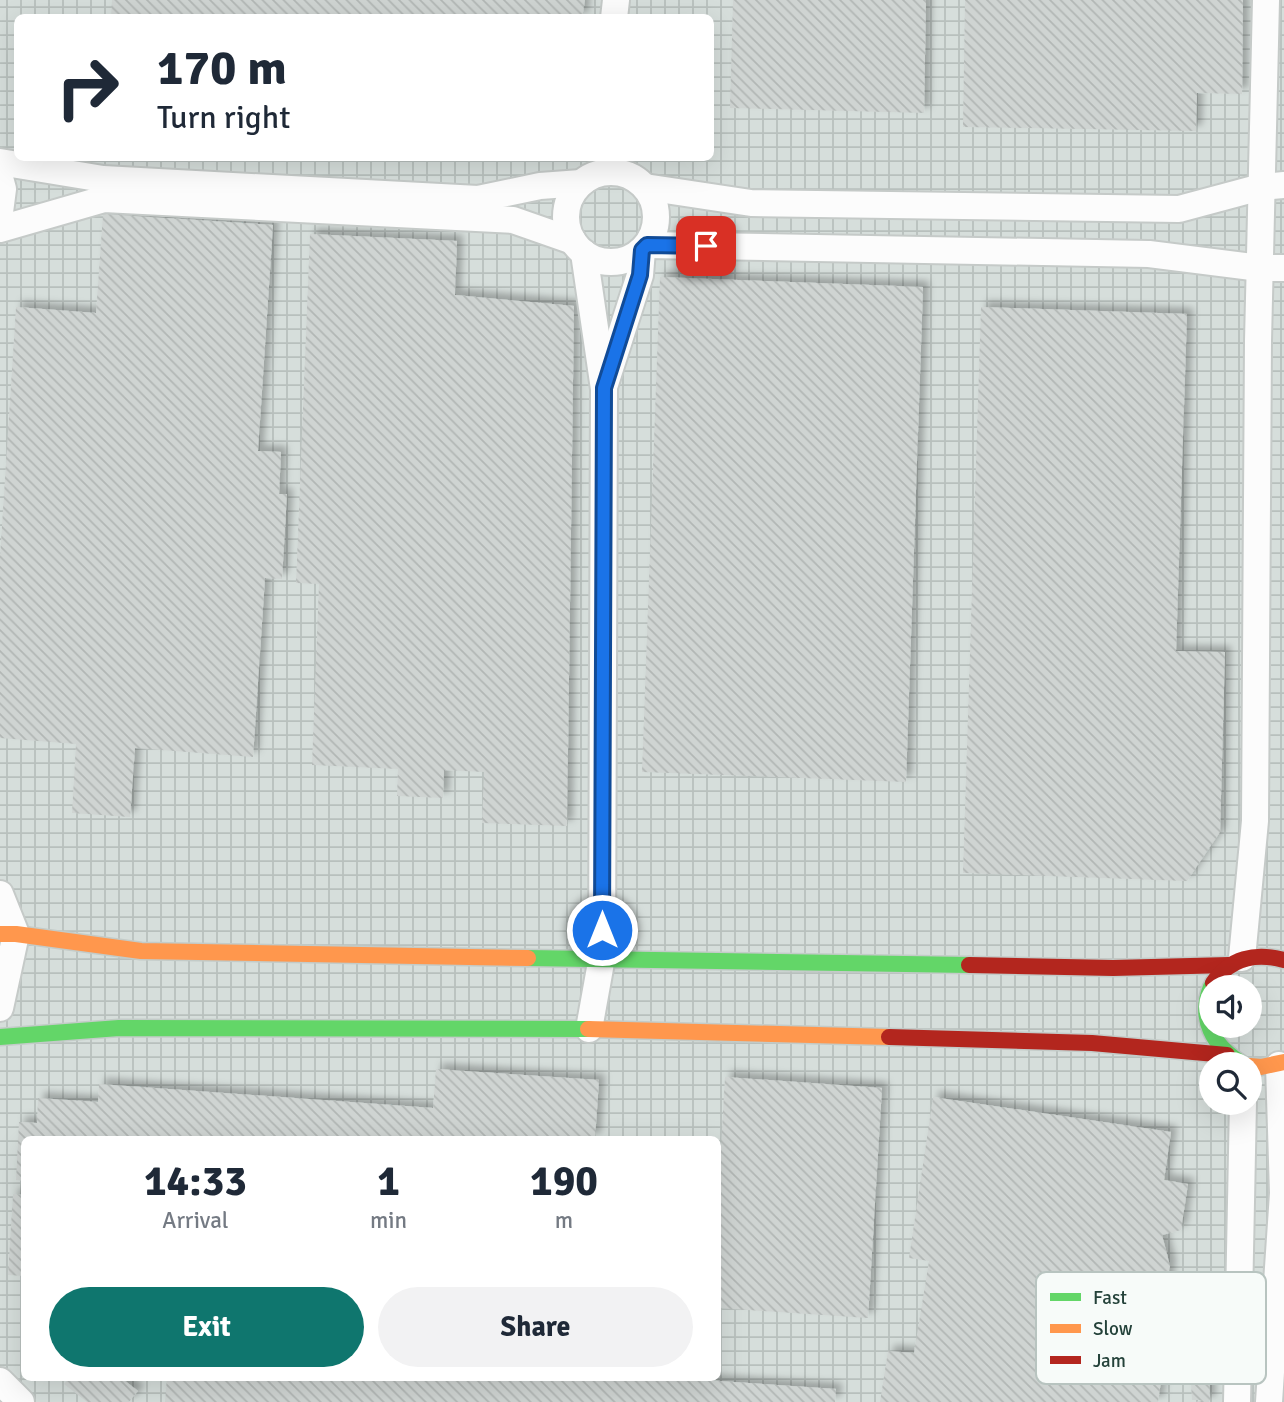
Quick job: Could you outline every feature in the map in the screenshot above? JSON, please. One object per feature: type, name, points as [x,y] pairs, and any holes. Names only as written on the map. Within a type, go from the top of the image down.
[{"type":"street","points":[[1219,975],[1236,962],[1255,821],[1272,268],[1274,32],[1266,0]]},
{"type":"street","points":[[0,162],[103,179],[478,199],[585,173],[612,172],[637,175],[751,203],[1179,209],[1273,186]]},
{"type":"street","points":[[585,173],[573,193],[566,217],[568,230],[579,247],[604,388],[602,957],[589,1029]]},
{"type":"street","points":[[604,388],[640,275],[645,247],[654,231],[657,216],[653,201],[637,175]]},
{"type":"street","points":[[0,178],[3,189],[0,212]]},
{"type":"street","points":[[0,229],[104,199],[513,220],[579,247],[607,262],[632,257],[645,247],[1149,254],[1272,268]]},
{"type":"street","points":[[0,894],[8,934],[0,1008]]},
{"type":"street","points":[[8,934],[141,951],[1113,968],[1236,962],[1257,955],[1284,960]]},
{"type":"street","points":[[0,1037],[119,1028],[589,1029],[1092,1043],[1199,1053]]},
{"type":"street","points":[[1213,1038],[1224,1052]]},
{"type":"street","points":[[1262,1068],[1282,1064],[1283,1193],[1269,1402]]},
{"type":"street","points":[[1240,1272],[1243,1115]]},
{"type":"street","points":[[0,1381],[20,1402]]},
{"type":"street","points":[[1237,1384],[1237,1402]]},
{"type":"shaded area","points":[[0,0],[1284,0],[1284,1402],[0,1402]]},
{"type":"building","points":[[112,0],[585,0],[583,14],[111,14]]},
{"type":"building","points":[[733,0],[926,0],[924,113],[730,108]]},
{"type":"building","points":[[965,0],[1243,0],[1242,94],[1197,93],[1196,131],[963,127]]},
{"type":"building","points":[[103,214],[273,225],[258,451],[281,452],[279,494],[287,494],[282,579],[265,578],[253,757],[135,748],[130,817],[72,813],[76,744],[0,738],[0,557],[16,307],[96,313]]},
{"type":"building","points":[[310,234],[457,241],[455,295],[574,306],[567,826],[482,823],[484,772],[444,770],[443,798],[397,796],[398,769],[312,765],[319,584],[296,583]]},
{"type":"building","points":[[660,277],[923,287],[906,782],[642,772]]},
{"type":"building","points":[[981,307],[1187,314],[1176,651],[1225,652],[1220,832],[1187,881],[963,873]]},
{"type":"building","points":[[436,1069],[599,1080],[595,1136],[21,1136],[21,1181],[16,1180],[19,1122],[37,1123],[38,1098],[98,1102],[99,1084],[433,1108]]},
{"type":"building","points":[[725,1077],[882,1088],[868,1318],[721,1308],[721,1147]]},
{"type":"building","points":[[933,1097],[1171,1132],[1164,1180],[1188,1184],[1181,1230],[1162,1235],[1169,1272],[1036,1272],[1036,1384],[1161,1384],[1158,1402],[880,1402],[888,1351],[914,1353],[929,1261],[909,1258]]},
{"type":"building","points":[[13,1194],[21,1195],[21,1276],[8,1275]]},
{"type":"building","points":[[67,1381],[125,1381],[138,1391],[129,1402],[87,1402],[64,1384]]},
{"type":"building","points":[[167,1381],[720,1381],[836,1389],[835,1402],[165,1402]]},
{"type":"building","points":[[1191,1384],[1209,1384],[1209,1402],[1192,1400]]},
{"type":"traffic: fast","points":[[528,958],[969,965]]},
{"type":"traffic: fast","points":[[0,1037],[119,1028],[588,1029]]},
{"type":"traffic: fast","points":[[1215,1038],[1227,1052]]},
{"type":"traffic: slow","points":[[0,934],[141,951],[528,958]]},
{"type":"traffic: slow","points":[[588,1029],[889,1037]]},
{"type":"traffic: slow","points":[[1262,1067],[1284,1062]]},
{"type":"traffic: jam","points":[[1220,975],[1244,959],[1263,957],[1284,960]]},
{"type":"traffic: jam","points":[[969,965],[1113,968],[1229,965]]},
{"type":"traffic: jam","points":[[889,1037],[1092,1043],[1199,1053]]},
{"type":"route","points":[[602,930],[604,388],[640,275],[642,250],[647,245],[706,246]]}]
